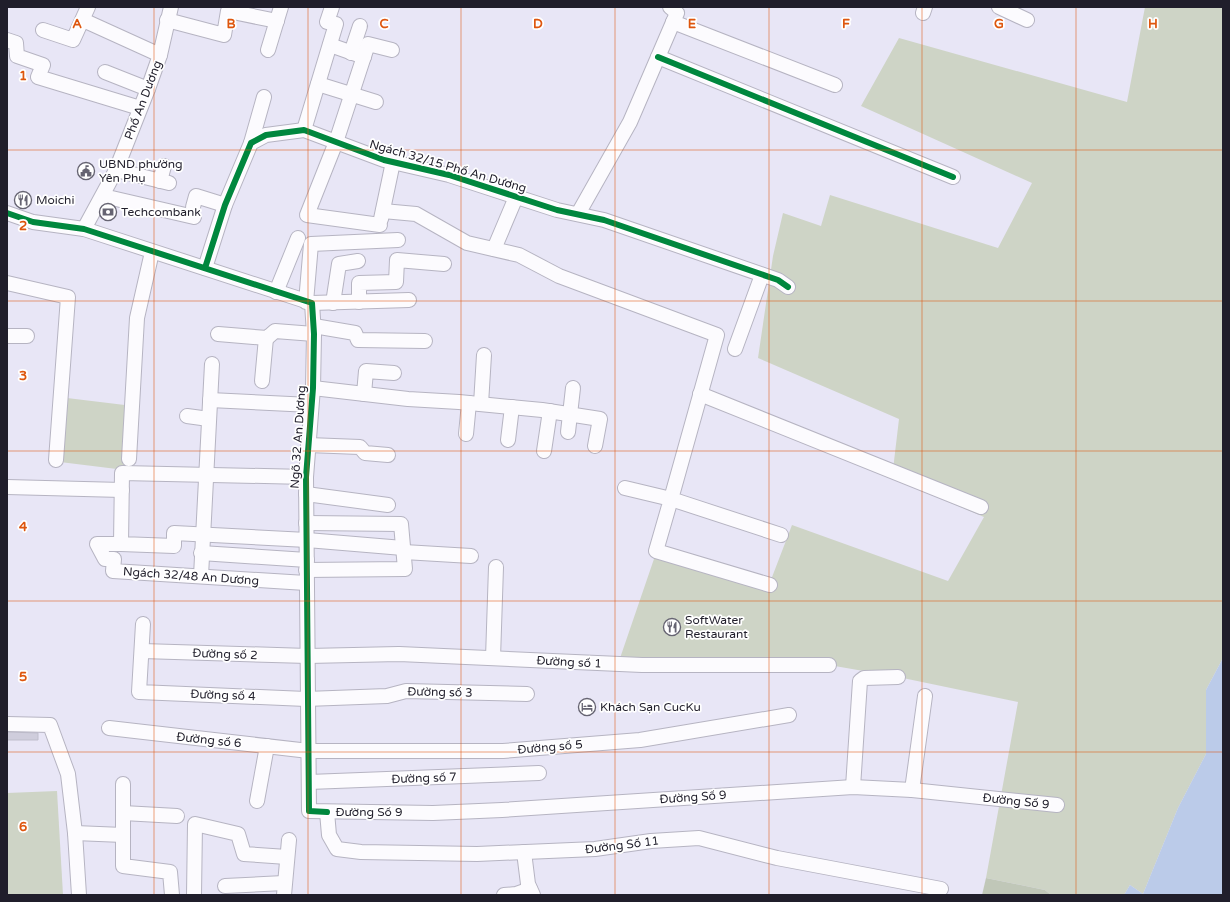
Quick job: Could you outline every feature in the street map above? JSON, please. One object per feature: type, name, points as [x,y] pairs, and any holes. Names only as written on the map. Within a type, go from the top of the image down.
[{"type":"street","points":[[43,30],[73,40],[88,7]]},
{"type":"street","points":[[268,50],[281,7]]},
{"type":"street","points":[[304,130],[336,24],[327,22],[332,7]]},
{"type":"street","points":[[578,214],[630,122],[677,13],[670,7]]},
{"type":"street","points":[[999,7],[1027,20]]},
{"type":"street","points":[[169,14],[224,35],[228,11],[277,21]]},
{"type":"street","name":"Phố An Dương","points":[[84,229],[116,170],[148,90],[160,55],[169,14]]},
{"type":"street","points":[[83,20],[160,55]]},
{"type":"street","points":[[673,22],[835,85]]},
{"type":"street","points":[[360,26],[352,94],[336,142],[307,215],[380,225]]},
{"type":"street","points":[[7,40],[16,43],[17,56],[43,65],[38,76],[140,108]]},
{"type":"street","points":[[357,55],[368,44],[392,50]]},
{"type":"street","points":[[330,45],[357,55]]},
{"type":"street","points":[[658,57],[953,177]]},
{"type":"street","points":[[105,72],[148,90]]},
{"type":"street","points":[[318,84],[376,102]]},
{"type":"street","points":[[205,268],[225,205],[251,143],[264,97]]},
{"type":"street","name":"Ngách 32/15 Phố An Dương","points":[[251,143],[266,135],[304,130],[393,162],[449,175],[557,210],[604,220],[778,280],[788,287]]},
{"type":"street","points":[[393,162],[378,240],[398,240]]},
{"type":"street","points":[[116,170],[164,182],[164,166]]},
{"type":"street","points":[[103,196],[193,212],[196,196],[225,205]]},
{"type":"street","points":[[494,249],[516,196]]},
{"type":"street","points":[[383,211],[416,214],[467,243],[519,255],[558,276],[717,335],[656,551],[770,585]]},
{"type":"street","points":[[7,213],[33,222],[84,229],[309,302],[333,303],[408,300]]},
{"type":"street","points":[[7,224],[33,222]]},
{"type":"street","points":[[276,292],[298,238]]},
{"type":"street","name":"Ngõ 32 An Dương","points":[[309,811],[309,751],[306,699],[308,656],[306,477],[313,388],[314,330],[309,302],[309,256],[311,244],[378,240]]},
{"type":"street","points":[[129,459],[137,318],[152,252]]},
{"type":"street","points":[[359,302],[359,283],[396,282],[397,260],[444,264]]},
{"type":"street","points":[[333,303],[339,264],[358,261]]},
{"type":"street","points":[[735,349],[762,275]]},
{"type":"street","points":[[7,283],[68,297],[56,460]]},
{"type":"street","points":[[218,334],[266,338],[275,331],[314,330],[355,333],[358,340],[425,341]]},
{"type":"street","points":[[7,336],[27,336]]},
{"type":"street","points":[[262,381],[266,338]]},
{"type":"street","points":[[466,434],[475,403],[484,355]]},
{"type":"street","points":[[200,576],[212,364]]},
{"type":"street","points":[[364,394],[366,370],[394,373]]},
{"type":"street","points":[[313,388],[408,399],[475,403],[550,411],[600,419],[595,446]]},
{"type":"street","points":[[568,432],[573,388]]},
{"type":"street","points":[[700,394],[981,507]]},
{"type":"street","points":[[210,400],[312,405]]},
{"type":"street","points":[[508,440],[512,407]]},
{"type":"street","points":[[544,451],[550,411]]},
{"type":"street","points":[[187,416],[209,419]]},
{"type":"street","points":[[308,445],[360,447],[365,453],[388,455]]},
{"type":"street","points":[[306,477],[122,472],[121,544],[174,546],[174,533],[307,540],[471,556]]},
{"type":"street","points":[[7,487],[122,490]]},
{"type":"street","points":[[625,488],[671,499],[781,535]]},
{"type":"street","points":[[306,494],[388,505]]},
{"type":"street","points":[[201,554],[306,571],[405,569],[401,524],[306,523]]},
{"type":"street","name":"Ngách 32/48 An Dương","points":[[121,544],[97,544],[105,559],[114,559],[113,571],[200,576],[306,571]]},
{"type":"street","points":[[493,658],[496,568]]},
{"type":"street","points":[[142,651],[143,624]]},
{"type":"street","name":"Đường số 2","points":[[142,651],[308,656]]},
{"type":"street","name":"Đường số 4","points":[[142,651],[139,692],[306,699]]},
{"type":"street","name":"Đường số 1","points":[[308,656],[399,654],[642,665],[829,665]]},
{"type":"street","points":[[853,787],[860,681],[864,678],[898,677]]},
{"type":"street","name":"Đường số 3","points":[[306,699],[387,696],[406,691],[527,694]]},
{"type":"street","points":[[912,790],[925,696]]},
{"type":"street","name":"Đường số 5","points":[[309,751],[504,751],[640,740],[789,715]]},
{"type":"street","points":[[7,724],[50,725],[68,774],[75,833],[79,895]]},
{"type":"street","name":"Đường số 6","points":[[109,728],[309,751]]},
{"type":"street","points":[[257,801],[267,746]]},
{"type":"street","name":"Đường số 7","points":[[309,782],[539,773]]},
{"type":"street","points":[[123,784],[123,866],[170,872],[172,895]]},
{"type":"street","name":"Đường Số 9","points":[[309,811],[433,813],[502,810],[853,787],[912,790],[1057,805]]},
{"type":"street","name":"Đường Số 11","points":[[327,812],[329,834],[337,850],[446,854],[524,852],[595,849],[651,840],[699,838],[778,858],[941,889]]},
{"type":"street","points":[[123,813],[177,816]]},
{"type":"street","points":[[194,895],[195,824],[238,834],[244,854],[287,856]]},
{"type":"street","points":[[75,833],[123,835]]},
{"type":"street","points":[[225,886],[284,889],[289,840]]},
{"type":"street","points":[[504,895],[532,891],[524,852]]},
{"type":"shaded area","points":[[1145,7],[1223,7],[1223,658],[1206,690],[1206,754],[1178,808],[1143,894],[1130,885],[1124,895],[1051,895],[1045,890],[986,878],[1018,702],[898,677],[829,665],[618,664],[655,556],[769,585],[792,525],[948,581],[984,517],[892,478],[899,419],[758,358],[773,256],[783,213],[821,226],[830,195],[998,248],[1032,183],[861,106],[899,38],[1127,102]]},
{"type":"shaded area","points":[[67,398],[133,406],[125,470],[60,462]]},
{"type":"shaded area","points":[[57,791],[63,895],[7,895],[7,793]]},
{"type":"green space","points":[[986,878],[1045,890],[1051,895],[982,895]]},
{"type":"water","points":[[1223,658],[1223,895],[1124,895],[1130,885],[1143,894],[1178,808],[1206,754],[1206,690]]},
{"type":"building","points":[[7,732],[38,733],[38,740],[7,740]]},
{"type":"cycle path","points":[[658,57],[953,177]]},
{"type":"cycle path","points":[[205,268],[225,205],[251,143],[266,135],[304,130],[384,160],[449,175],[557,210],[604,220],[778,280],[788,287]]},
{"type":"cycle path","points":[[7,213],[33,222],[84,229],[312,303],[314,334],[313,388],[306,477],[309,811],[327,812]]},
{"type":"place","name":"UBND phường Yên Phụ","points":[[86,171]]},
{"type":"place","name":"Moichi","points":[[23,200]]},
{"type":"place","name":"Techcombank","points":[[108,212]]},
{"type":"place","name":"SoftWater Restaurant","points":[[672,627]]},
{"type":"place","name":"Khách Sạn CucKu","points":[[587,707]]}]
